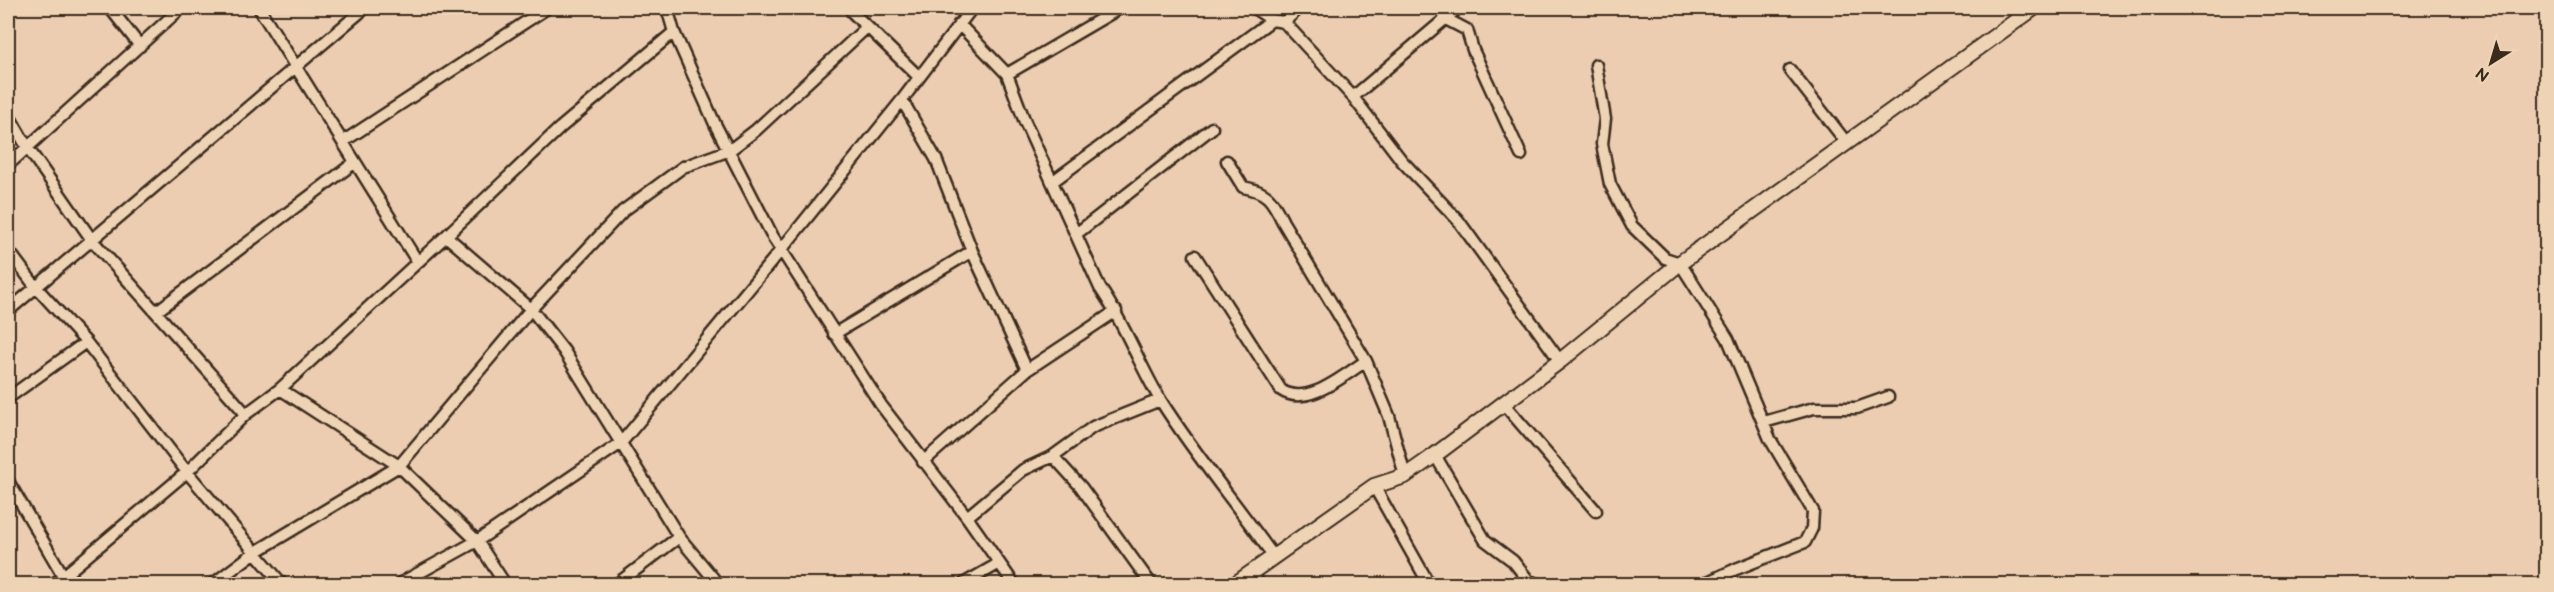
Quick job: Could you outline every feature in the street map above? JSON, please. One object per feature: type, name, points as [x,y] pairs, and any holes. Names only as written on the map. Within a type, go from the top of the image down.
[{"type":"street","points":[[110,8],[140,46]]},
{"type":"street","points":[[8,165],[181,8]]},
{"type":"street","points":[[259,8],[417,261]]},
{"type":"street","points":[[8,310],[365,8]]},
{"type":"street","points":[[344,141],[548,8]]},
{"type":"street","points":[[667,8],[674,32],[715,124],[781,250],[881,405],[967,517],[1014,585]]},
{"type":"street","points":[[399,585],[477,541],[621,443],[781,250],[902,100],[972,8]]},
{"type":"street","points":[[1007,74],[1120,8]]},
{"type":"street","points":[[1254,8],[1272,20],[1284,22],[1353,97],[1402,161],[1458,220],[1560,360]]},
{"type":"street","points":[[1284,22],[1299,8]]},
{"type":"street","points":[[1353,97],[1458,8]]},
{"type":"street","points":[[1235,585],[1255,579],[1274,557],[1374,486],[1405,477],[1560,360],[1680,263],[2034,8]]},
{"type":"street","points":[[851,9],[918,76]]},
{"type":"street","points":[[1444,18],[1467,30],[1473,50],[1521,155]]},
{"type":"street","points":[[1052,182],[1272,20]]},
{"type":"street","points":[[959,24],[1007,74],[1025,122],[1100,288],[1116,311],[1160,400],[1274,557]]},
{"type":"street","points":[[213,585],[254,553],[399,466],[531,309],[623,211],[683,167],[730,150],[756,130],[867,27]]},
{"type":"street","points":[[8,481],[62,582],[187,471],[246,414],[280,389],[417,261],[447,236],[560,128],[674,32]]},
{"type":"street","points":[[1596,65],[1605,119],[1602,144],[1610,184],[1632,226],[1665,258],[1680,263],[1728,339],[1770,439],[1813,511],[1812,528],[1805,542],[1702,585]]},
{"type":"street","points":[[1790,70],[1846,142]]},
{"type":"street","points":[[902,100],[936,159],[972,251],[1027,370]]},
{"type":"street","points":[[8,114],[27,147],[92,240],[157,310],[246,414]]},
{"type":"street","points":[[1076,234],[1212,128]]},
{"type":"street","points":[[1227,161],[1243,187],[1259,190],[1272,200],[1366,361],[1389,416],[1405,477]]},
{"type":"street","points":[[157,310],[354,163]]},
{"type":"street","points":[[447,236],[531,309],[564,351],[679,537],[718,585]]},
{"type":"street","points":[[8,250],[35,286],[86,342],[187,471],[282,585]]},
{"type":"street","points":[[834,334],[972,251]]},
{"type":"street","points":[[1195,256],[1281,390],[1289,395],[1295,396],[1321,388],[1366,361]]},
{"type":"street","points":[[923,462],[1027,370],[1116,311]]},
{"type":"street","points":[[8,398],[86,342]]},
{"type":"street","points":[[280,389],[399,466],[477,541],[505,585]]},
{"type":"street","points":[[1764,422],[1814,408],[1857,408],[1888,397]]},
{"type":"street","points":[[967,517],[1023,470],[1053,456],[1094,428],[1160,400]]},
{"type":"street","points":[[1503,403],[1596,511]]},
{"type":"street","points":[[1435,455],[1485,540],[1513,561],[1528,580],[1537,585]]},
{"type":"street","points":[[1053,456],[1081,487],[1150,585]]},
{"type":"street","points":[[1374,486],[1429,585]]},
{"type":"street","points":[[617,585],[679,537]]},
{"type":"street","points":[[963,585],[998,564]]}]
